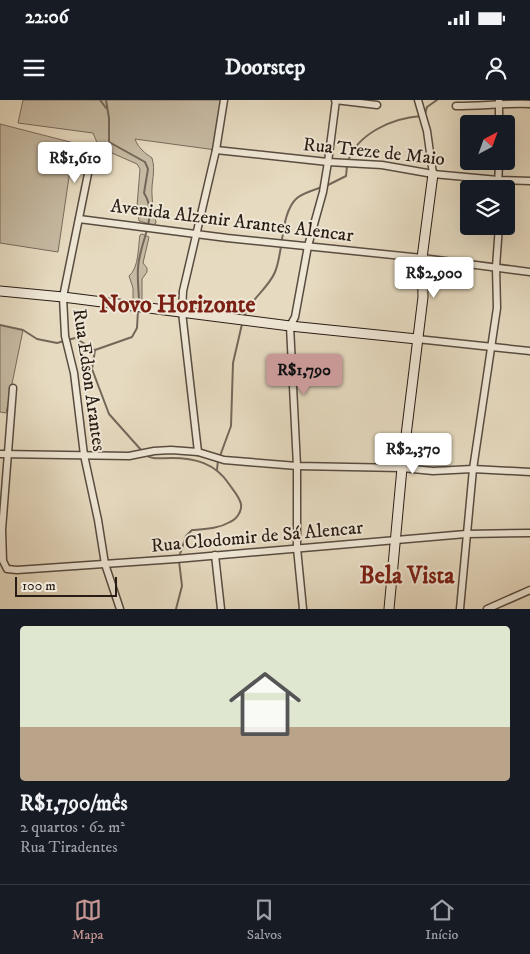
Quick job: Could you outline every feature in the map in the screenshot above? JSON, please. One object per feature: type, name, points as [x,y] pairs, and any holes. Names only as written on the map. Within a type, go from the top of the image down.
[{"type":"street","points":[[198,452],[182,312],[183,291],[216,150],[224,100]]},
{"type":"street","points":[[303,609],[297,548],[297,466],[290,326],[295,316],[308,246],[325,182],[335,100],[377,105]]},
{"type":"street","points":[[389,609],[394,540],[423,297],[422,258],[433,174],[427,132],[418,100]]},
{"type":"street","points":[[456,106],[481,106],[499,102],[530,104]]},
{"type":"street","points":[[499,102],[499,115]]},
{"type":"street","name":"Rua Treze de Maio","points":[[216,150],[328,162],[382,165],[433,174],[498,180]]},
{"type":"street","name":"Rua Edson Arantes","points":[[92,154],[63,297],[65,336],[74,373],[84,455],[105,564],[120,609]]},
{"type":"street","points":[[498,170],[498,180]]},
{"type":"street","name":"Rua Treze de Maio","points":[[515,181],[530,181]]},
{"type":"street","name":"Avenida Alzenir Arantes Alencar","points":[[80,219],[143,226],[196,235],[422,258],[530,272]]},
{"type":"street","points":[[460,609],[473,469],[496,308],[496,267],[499,235]]},
{"type":"street","points":[[0,291],[63,297],[290,326],[530,351]]},
{"type":"street","points":[[8,455],[13,388]]},
{"type":"street","points":[[0,454],[129,456],[160,450],[198,452],[224,460],[297,466],[402,468],[433,471],[473,469],[530,472]]},
{"type":"street","name":"Rua Clodomir de Sá Alencar","points":[[8,455],[2,530],[4,565],[7,569],[12,570],[176,560],[466,534],[530,533]]},
{"type":"street","points":[[215,555],[221,609]]},
{"type":"street","points":[[487,609],[530,590]]},
{"type":"shaded area","points":[[23,100],[224,100],[216,150],[135,139],[140,148],[152,158],[152,198],[156,223],[153,225],[139,221],[137,206],[140,169],[137,164],[105,150],[98,145],[93,133],[18,123]]},
{"type":"shaded area","points":[[0,124],[74,143],[58,252],[0,243]]},
{"type":"shaded area","points":[[140,235],[149,237],[143,263],[147,268],[147,272],[142,279],[142,299],[140,304],[133,302],[133,288],[129,276],[135,268]]},
{"type":"shaded area","points":[[0,325],[23,330],[6,413],[0,412]]},
{"type":"waterway","points":[[100,100],[106,108]]},
{"type":"waterway","points":[[106,100],[109,118],[109,142],[145,162],[148,169],[144,193],[150,211],[139,259],[139,303]]},
{"type":"waterway","points":[[425,114],[427,107],[437,100]]},
{"type":"waterway","points":[[348,161],[353,151],[368,135],[399,120],[421,116]]},
{"type":"waterway","points":[[326,186],[346,176],[347,166]]},
{"type":"waterway","points":[[244,317],[250,305],[268,284],[275,272],[285,222],[292,205],[299,196],[322,187]]},
{"type":"waterway","points":[[95,350],[132,337],[137,328],[138,310]]},
{"type":"waterway","points":[[220,456],[231,426],[233,363],[242,324]]},
{"type":"waterway","points":[[0,325],[23,330],[37,339],[57,343],[64,341]]},
{"type":"waterway","points":[[68,340],[75,338],[95,350]]},
{"type":"waterway","points":[[95,350],[92,369],[109,414],[142,451]]},
{"type":"waterway","points":[[145,455],[154,458],[188,459],[204,463],[223,477],[240,501],[240,512],[233,521],[207,529],[192,530],[186,536],[179,557]]},
{"type":"waterway","points":[[217,470],[218,460]]},
{"type":"waterway","points":[[176,609],[182,586],[179,561]]},
{"type":"district","name":"Novo Horizonte","points":[[177,305]]},
{"type":"district","name":"Bela Vista","points":[[407,576]]}]
